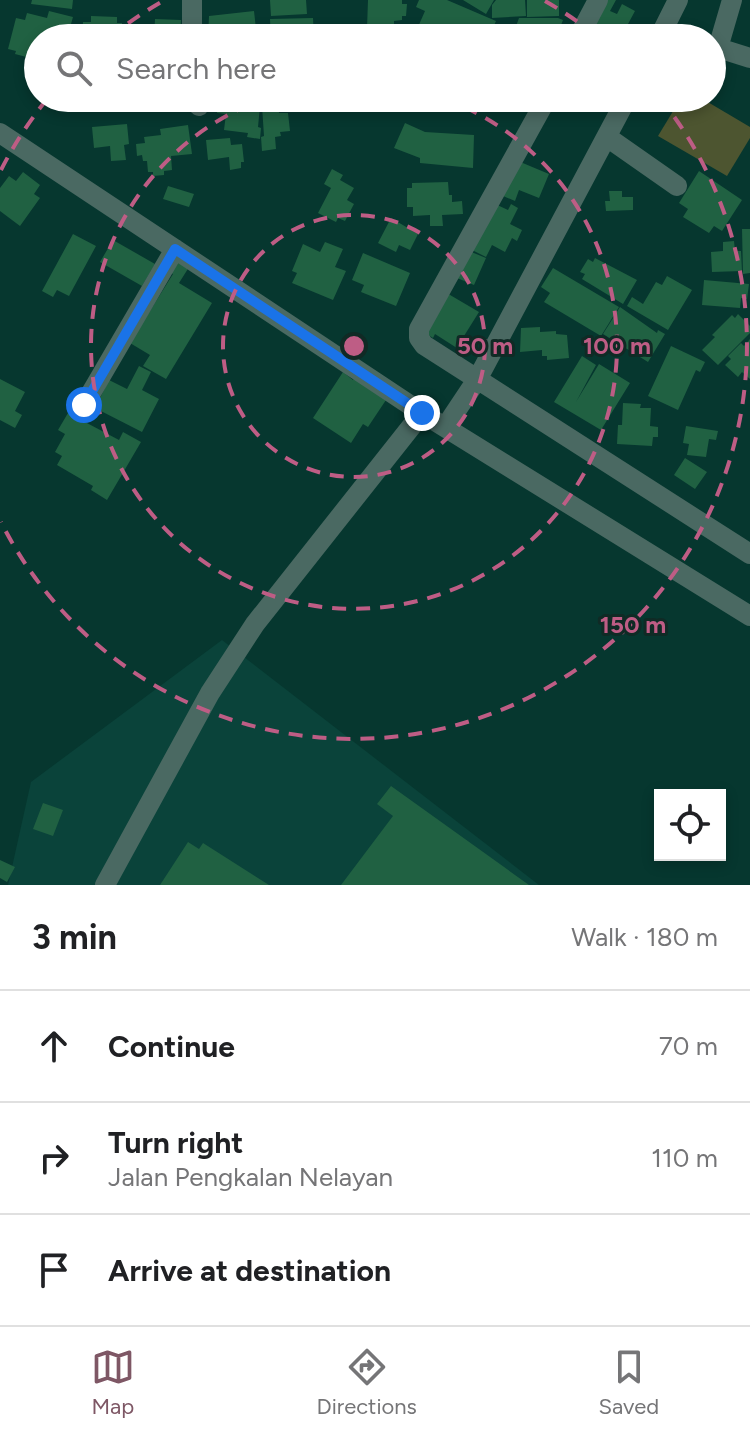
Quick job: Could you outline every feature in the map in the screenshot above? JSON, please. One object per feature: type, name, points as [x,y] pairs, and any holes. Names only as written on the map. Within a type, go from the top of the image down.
[{"type":"street","points":[[192,0],[192,24]]},
{"type":"street","points":[[585,24],[598,0]]},
{"type":"street","points":[[666,24],[678,0]]},
{"type":"street","points":[[723,24],[732,0]]},
{"type":"street","points":[[726,50],[750,58]]},
{"type":"street","points":[[539,112],[418,333],[424,345],[750,554]]},
{"type":"street","points":[[446,426],[478,378],[620,112]]},
{"type":"street","points":[[0,133],[422,413],[750,616]]},
{"type":"street","points":[[607,137],[677,186]]},
{"type":"street","points":[[84,405],[175,249]]},
{"type":"street","points":[[105,885],[210,693],[255,624],[422,413]]},
{"type":"shaded area","points":[[673,112],[725,112],[750,127],[750,138],[727,176],[658,136]]},
{"type":"shaded area","points":[[222,640],[539,885],[8,885],[31,782]]},
{"type":"building","points":[[32,0],[73,0],[72,9],[31,4]]},
{"type":"building","points":[[270,0],[306,0],[307,14],[271,16]]},
{"type":"building","points":[[368,0],[402,0],[402,4],[407,4],[406,16],[402,16],[402,20],[394,21],[394,24],[367,24]]},
{"type":"building","points":[[419,0],[447,0],[496,21],[495,24],[419,24],[425,11],[416,7]]},
{"type":"building","points":[[463,0],[494,0],[486,14]]},
{"type":"building","points":[[496,0],[525,0],[526,16],[492,18],[492,5]]},
{"type":"building","points":[[527,0],[559,0],[559,16],[527,17]]},
{"type":"building","points":[[600,0],[616,0],[610,11],[617,14],[622,4],[635,11],[628,24],[591,24]]},
{"type":"building","points":[[49,11],[73,17],[71,24],[24,24],[24,56],[8,49],[16,18],[25,20],[27,13],[47,18]]},
{"type":"building","points":[[254,11],[255,24],[209,24],[209,16]]},
{"type":"building","points":[[91,16],[117,17],[117,23],[122,24],[83,24],[91,22]]},
{"type":"building","points":[[313,18],[313,24],[270,24],[270,19]]},
{"type":"building","points":[[519,18],[563,20],[561,24],[517,24]]},
{"type":"building","points":[[155,19],[181,20],[181,24],[155,24]]},
{"type":"building","points":[[259,112],[260,139],[247,137],[248,133],[224,130],[226,114],[217,113]]},
{"type":"building","points":[[262,112],[288,113],[290,131],[280,132],[281,136],[275,137],[276,149],[262,151],[261,137],[264,136]]},
{"type":"building","points":[[405,123],[425,132],[474,135],[473,168],[420,163],[420,158],[394,148]]},
{"type":"building","points":[[127,124],[129,144],[124,145],[126,160],[111,161],[110,146],[94,148],[92,127]]},
{"type":"building","points":[[188,125],[192,154],[171,156],[172,170],[153,176],[153,172],[148,172],[147,161],[143,161],[142,155],[137,156],[136,144],[145,143],[144,137],[161,135],[160,129]]},
{"type":"building","points":[[230,138],[231,145],[242,144],[244,162],[241,162],[241,168],[230,170],[229,157],[208,160],[206,140]]},
{"type":"building","points":[[518,161],[549,174],[539,198],[519,190],[515,201],[503,196]]},
{"type":"building","points":[[332,169],[343,175],[340,180],[354,188],[347,200],[354,204],[345,221],[338,218],[336,222],[318,213],[331,188],[324,184]]},
{"type":"building","points":[[699,171],[742,200],[722,231],[714,226],[709,233],[683,217],[688,209],[679,203]]},
{"type":"building","points":[[23,172],[40,185],[34,194],[40,198],[20,226],[0,211],[0,188],[9,176],[16,181]]},
{"type":"building","points":[[448,182],[452,202],[462,201],[463,214],[442,215],[443,226],[430,226],[430,215],[413,216],[413,207],[407,207],[407,188],[412,188],[412,183]]},
{"type":"building","points":[[168,186],[194,194],[189,207],[163,199]]},
{"type":"building","points":[[609,191],[622,191],[622,197],[633,197],[633,210],[606,211],[605,201],[610,201]]},
{"type":"building","points":[[493,203],[508,210],[511,204],[518,208],[510,224],[522,230],[517,241],[512,238],[505,252],[492,245],[486,257],[470,249]]},
{"type":"building","points":[[391,218],[418,234],[410,250],[399,245],[396,252],[378,243]]},
{"type":"building","points":[[742,229],[750,229],[750,273],[743,274]]},
{"type":"building","points":[[73,234],[96,246],[69,296],[57,290],[53,297],[42,291]]},
{"type":"building","points":[[113,240],[155,264],[142,286],[100,262]]},
{"type":"building","points":[[734,241],[735,251],[741,251],[742,271],[712,272],[711,252],[723,251],[723,242]]},
{"type":"building","points":[[325,242],[343,249],[335,267],[346,271],[333,300],[292,283],[297,273],[292,271],[303,244],[320,252]]},
{"type":"building","points":[[469,251],[486,258],[474,285],[457,278]]},
{"type":"building","points":[[363,253],[410,273],[396,306],[361,292],[364,285],[352,280]]},
{"type":"building","points":[[177,256],[191,264],[179,283],[212,303],[166,379],[143,366],[150,355],[130,343],[173,274],[168,271]]},
{"type":"building","points":[[595,258],[637,280],[623,304],[582,279],[585,274],[580,272],[588,259],[593,262]]},
{"type":"building","points":[[553,268],[619,307],[601,336],[544,302],[550,293],[541,287]]},
{"type":"building","points":[[667,276],[692,290],[668,330],[627,306],[632,297],[643,304],[656,282],[662,285]]},
{"type":"building","points":[[704,280],[749,284],[747,299],[741,298],[740,308],[702,305]]},
{"type":"building","points":[[445,292],[479,312],[464,336],[468,338],[460,350],[435,334],[433,338],[421,330]]},
{"type":"building","points":[[620,307],[657,333],[658,330],[665,334],[648,362],[603,334]]},
{"type":"building","points":[[738,314],[750,326],[750,333],[718,365],[702,350],[732,315],[735,318]]},
{"type":"building","points":[[540,327],[540,332],[556,331],[556,334],[567,335],[569,358],[547,360],[547,356],[542,356],[542,350],[520,352],[521,328]]},
{"type":"building","points":[[750,339],[750,379],[742,372],[738,377],[725,365],[731,359],[728,356]]},
{"type":"building","points":[[671,346],[705,362],[700,372],[696,370],[678,410],[648,396]]},
{"type":"building","points":[[582,356],[596,365],[576,402],[599,364],[630,383],[601,430],[554,402]]},
{"type":"building","points":[[139,366],[151,372],[142,390],[159,399],[142,432],[95,408],[109,380],[127,389]]},
{"type":"building","points":[[343,372],[353,380],[357,373],[390,394],[368,427],[363,424],[351,443],[313,418]]},
{"type":"building","points":[[0,379],[25,392],[15,411],[22,415],[15,428],[0,420]]},
{"type":"building","points":[[623,403],[651,408],[650,426],[658,427],[658,437],[653,437],[652,446],[617,444]]},
{"type":"building","points":[[68,413],[119,440],[123,432],[141,442],[107,500],[91,490],[93,486],[57,465],[62,456],[55,452],[65,434],[58,430]]},
{"type":"building","points":[[686,426],[718,431],[716,440],[709,439],[706,457],[687,455],[689,444],[683,443]]},
{"type":"building","points":[[685,458],[707,472],[695,489],[674,475]]},
{"type":"building","points":[[391,786],[529,885],[341,885],[393,816],[377,804]]},
{"type":"building","points":[[43,803],[63,810],[53,836],[33,829]]},
{"type":"building","points":[[188,842],[199,849],[203,843],[269,885],[160,885]]},
{"type":"building","points":[[0,860],[15,867],[7,882],[0,878]]},
{"type":"route","points":[[84,405],[175,249],[422,413]]}]
